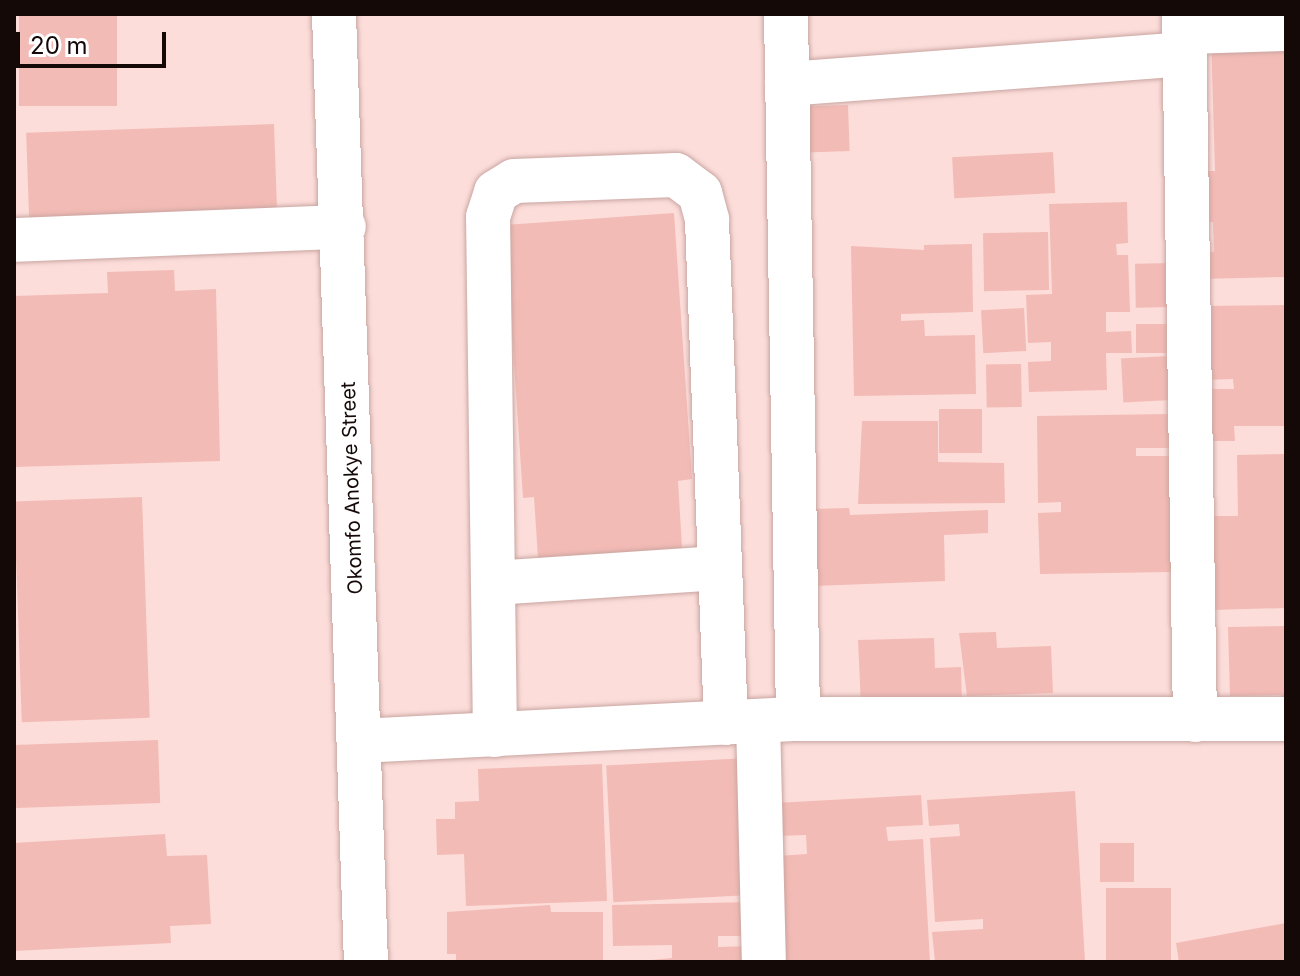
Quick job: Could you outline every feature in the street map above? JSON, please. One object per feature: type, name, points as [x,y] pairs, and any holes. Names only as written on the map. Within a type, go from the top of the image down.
[{"type":"street","name":"Okomfo Anokye Street","points":[[334,14],[344,227],[366,962]]},
{"type":"street","points":[[764,962],[761,721],[787,84],[786,14]]},
{"type":"street","points":[[787,84],[1184,33],[1286,29]]},
{"type":"street","points":[[1184,33],[1195,720]]},
{"type":"street","points":[[495,735],[488,217],[496,192],[514,181],[676,175],[700,193],[707,220],[720,568],[761,721]]},
{"type":"street","points":[[14,226],[14,240],[344,227]]},
{"type":"street","points":[[493,583],[720,568]]},
{"type":"street","points":[[359,741],[761,721],[1286,719]]},
{"type":"building","points":[[19,14],[117,14],[117,106],[19,106]]},
{"type":"building","points":[[1286,33],[1286,277],[1200,279],[1199,252],[1214,252],[1213,222],[1192,223],[1190,171],[1215,171],[1211,35]]},
{"type":"building","points":[[848,105],[850,151],[800,153],[798,107]]},
{"type":"building","points":[[274,124],[277,212],[29,221],[26,133]]},
{"type":"building","points":[[1053,152],[1055,193],[954,198],[952,157]]},
{"type":"building","points":[[1127,202],[1128,243],[1116,244],[1117,255],[1128,255],[1130,312],[1106,312],[1106,332],[1131,331],[1132,353],[1106,353],[1107,390],[1029,392],[1028,362],[1051,361],[1051,342],[1028,343],[1026,295],[1052,294],[1049,204]]},
{"type":"building","points":[[674,213],[692,479],[678,481],[682,548],[538,558],[534,497],[523,498],[505,225]]},
{"type":"building","points":[[1048,232],[1049,290],[984,291],[983,233]]},
{"type":"building","points":[[972,244],[973,312],[901,314],[901,321],[924,320],[925,336],[975,335],[976,394],[854,396],[851,246],[924,250],[924,245]]},
{"type":"building","points":[[1174,263],[1175,307],[1136,308],[1135,264]]},
{"type":"building","points":[[174,270],[175,291],[216,289],[220,461],[14,467],[14,296],[108,293],[107,272]]},
{"type":"building","points":[[1286,305],[1286,426],[1234,426],[1235,441],[1207,441],[1206,389],[1234,389],[1233,379],[1204,380],[1203,306]]},
{"type":"building","points":[[1024,308],[1026,351],[983,353],[981,310]]},
{"type":"building","points":[[1136,324],[1168,324],[1168,353],[1136,353]]},
{"type":"building","points":[[1169,356],[1171,400],[1123,402],[1121,359]]},
{"type":"building","points":[[1021,364],[1022,407],[987,408],[986,365]]},
{"type":"building","points":[[939,409],[982,409],[982,453],[939,453]]},
{"type":"building","points":[[1169,414],[1169,448],[1136,448],[1136,456],[1170,456],[1172,572],[1040,574],[1038,513],[1061,512],[1061,502],[1038,503],[1037,416]]},
{"type":"building","points":[[862,421],[938,421],[938,462],[1004,463],[1005,503],[858,504]]},
{"type":"building","points":[[1286,454],[1286,608],[1209,610],[1207,516],[1238,516],[1237,455]]},
{"type":"building","points":[[142,497],[150,718],[22,722],[14,501]]},
{"type":"building","points":[[849,508],[850,515],[988,510],[988,533],[944,535],[945,581],[814,586],[811,509]]},
{"type":"building","points":[[1286,626],[1286,704],[1281,695],[1230,696],[1228,627]]},
{"type":"building","points":[[996,632],[997,648],[1051,646],[1053,693],[967,696],[959,633]]},
{"type":"building","points":[[934,638],[935,668],[961,667],[962,707],[861,706],[858,640]]},
{"type":"building","points":[[158,740],[160,803],[16,808],[14,745]]},
{"type":"building","points":[[748,758],[755,895],[613,902],[606,765]]},
{"type":"building","points":[[602,764],[607,901],[466,906],[464,854],[437,855],[436,819],[455,819],[455,802],[479,801],[478,769]]},
{"type":"building","points":[[1075,791],[1085,962],[935,962],[932,932],[983,929],[983,919],[935,922],[930,838],[960,836],[959,824],[929,826],[927,800]]},
{"type":"building","points":[[921,795],[923,825],[886,827],[888,841],[923,839],[930,962],[784,962],[778,856],[807,854],[806,835],[778,836],[776,803]]},
{"type":"building","points":[[165,834],[167,856],[207,855],[211,924],[170,926],[171,943],[14,951],[14,843]]},
{"type":"building","points":[[1100,843],[1134,843],[1134,882],[1100,882]]},
{"type":"building","points":[[1106,888],[1171,888],[1171,962],[1106,962]]},
{"type":"building","points":[[752,902],[753,936],[718,936],[718,947],[752,946],[753,962],[630,962],[672,958],[672,945],[613,946],[612,905]]},
{"type":"building","points":[[550,905],[551,912],[603,912],[603,962],[456,962],[456,954],[447,954],[447,912]]},
{"type":"building","points":[[1286,923],[1286,962],[1179,962],[1176,943]]}]
